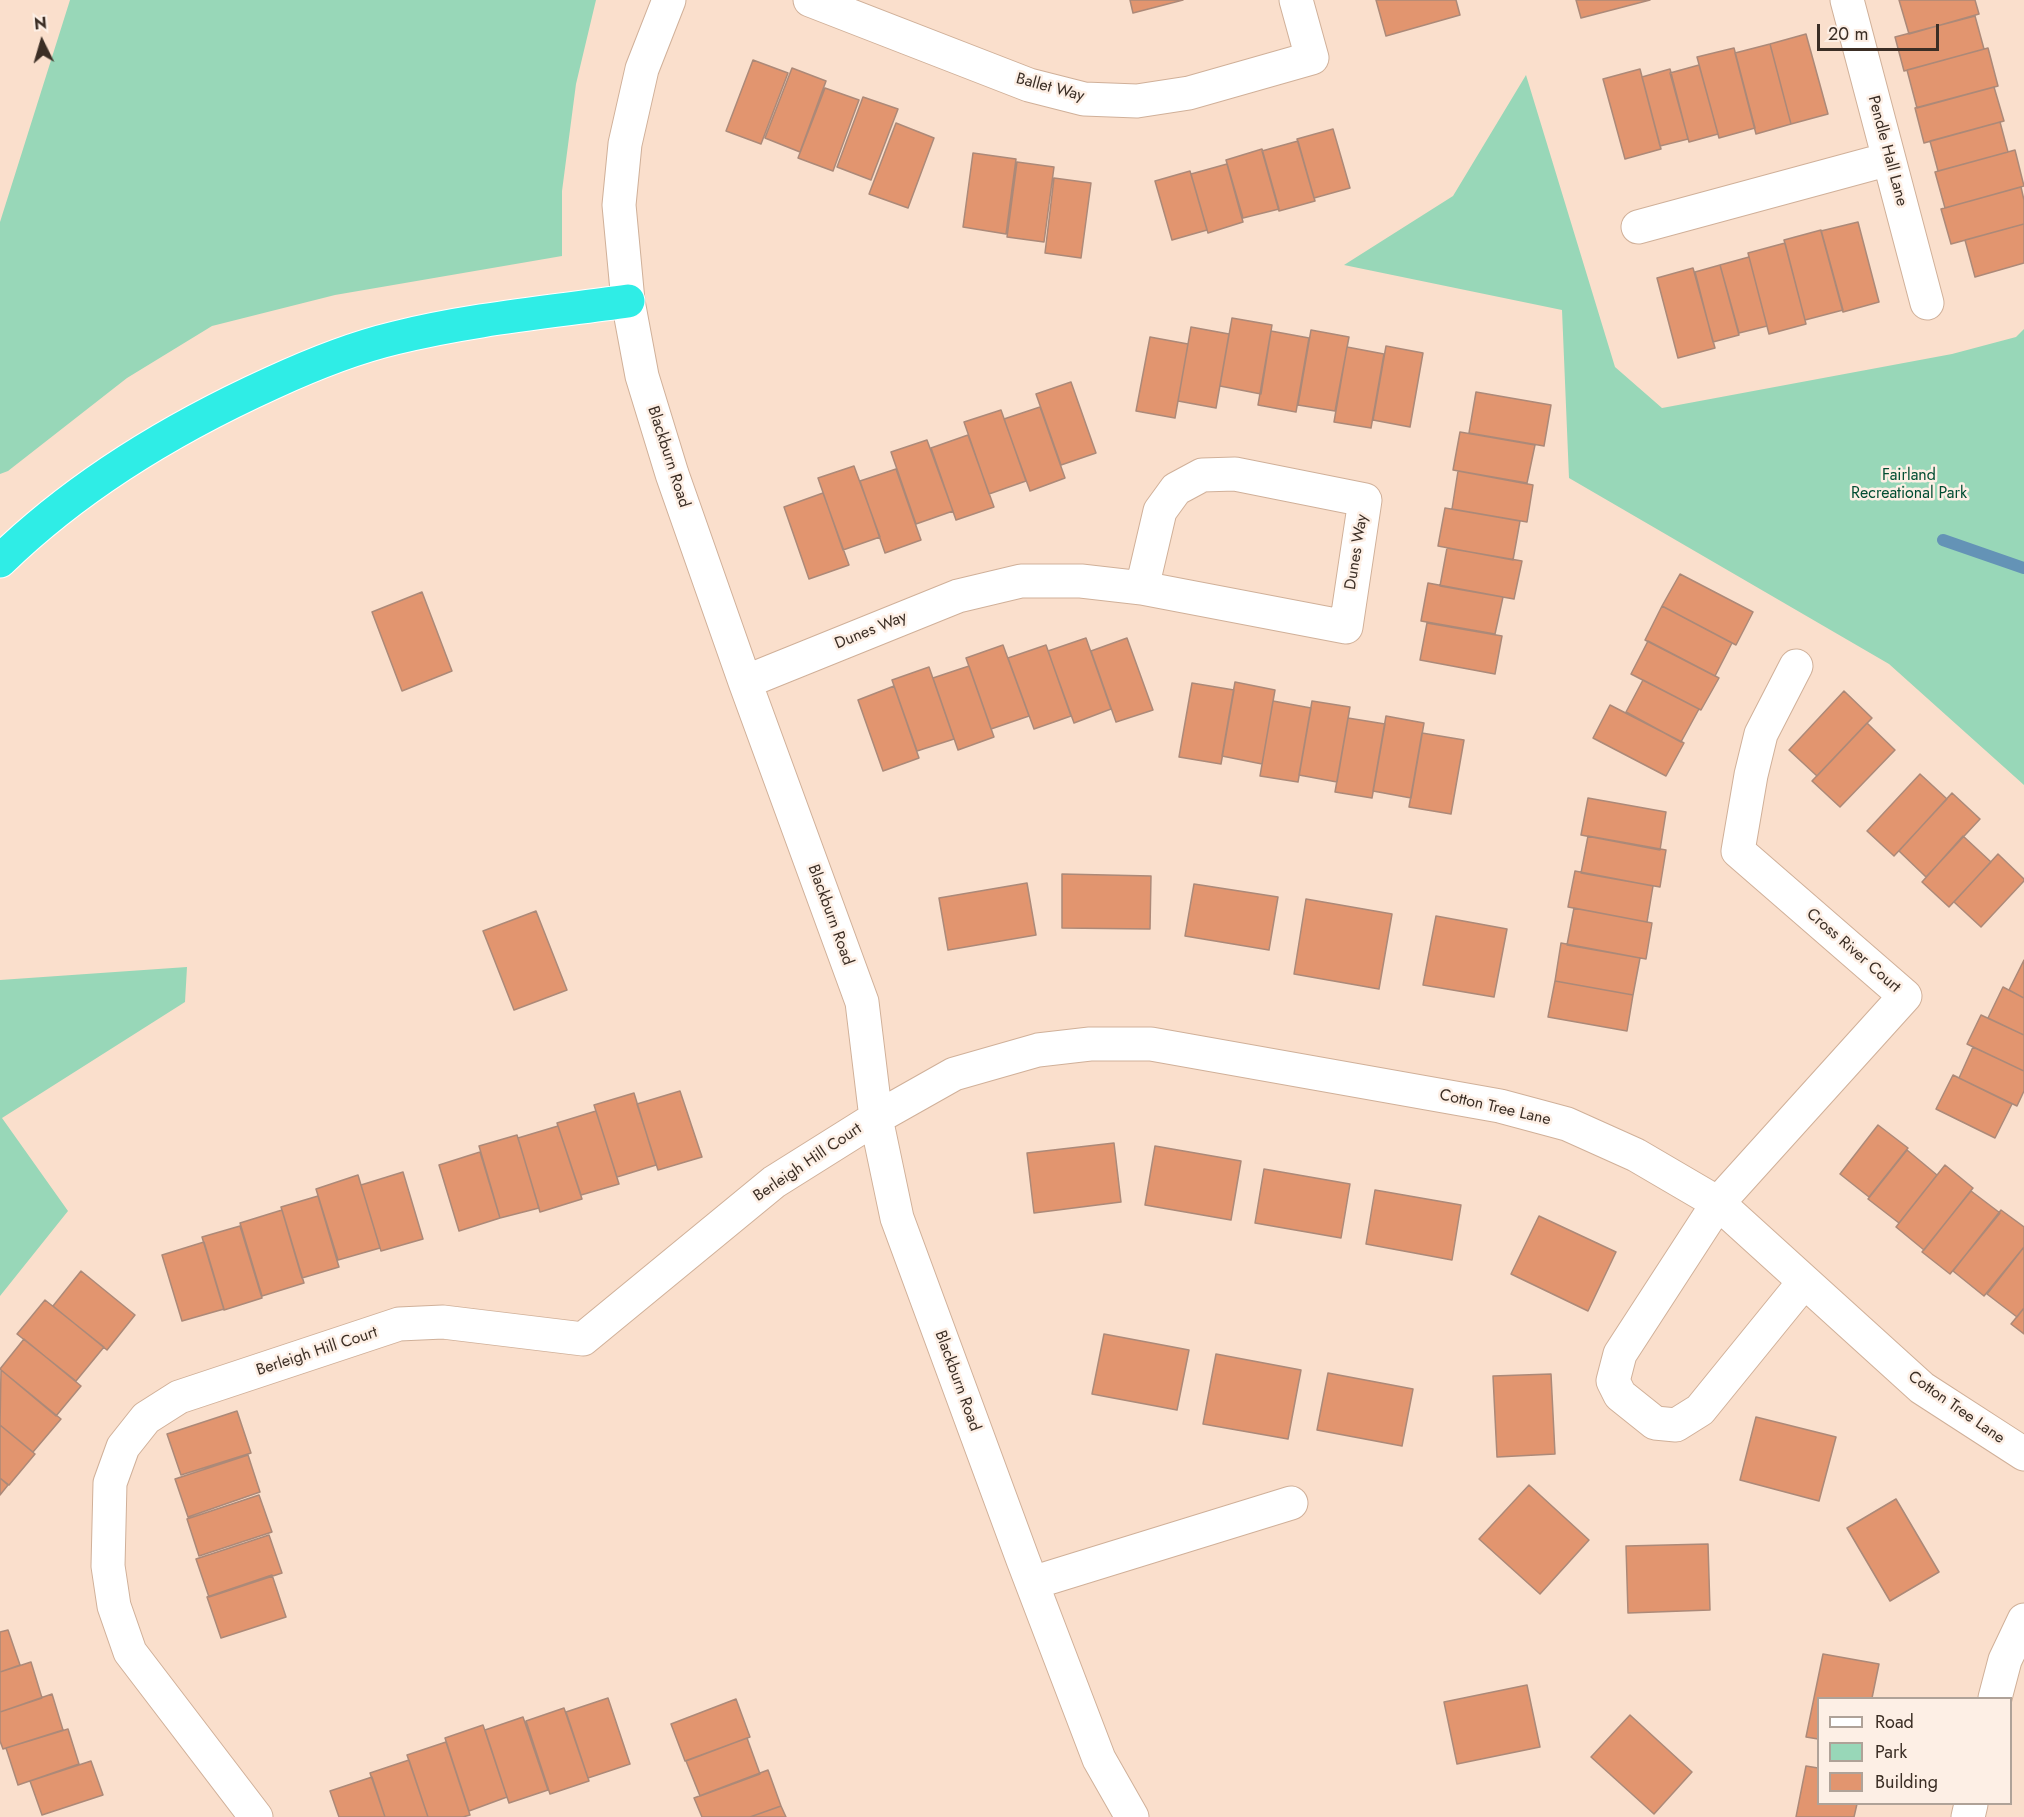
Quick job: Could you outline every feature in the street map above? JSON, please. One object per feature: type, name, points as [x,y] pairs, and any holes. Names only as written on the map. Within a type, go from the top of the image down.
[{"type":"highway","points":[[0,561],[26,536],[101,477],[217,408],[314,364],[393,338],[477,320],[628,301]]},
{"type":"street","name":"Blackburn Road","points":[[669,0],[642,69],[625,144],[619,205],[628,301],[642,376],[669,466],[862,1002],[876,1118],[897,1218],[1099,1759],[1132,1817]]},
{"type":"street","name":"Ballet Way","points":[[810,0],[1029,86],[1084,99],[1137,101],[1189,93],[1312,58],[1296,0]]},
{"type":"street","name":"Pendle Hall Lane","points":[[1847,0],[1927,303]]},
{"type":"street","points":[[1638,227],[1889,159]]},
{"type":"street","name":"Dunes Way","points":[[745,682],[958,596],[1021,581],[1081,581],[1142,588],[1346,627],[1365,500],[1235,474],[1202,475],[1176,489],[1160,512],[1142,588]]},
{"type":"street","name":"Cross River Court","points":[[1718,1203],[1905,996],[1738,852],[1751,775],[1761,734],[1796,666]]},
{"type":"street","name":"Cotton Tree Lane","points":[[876,1118],[954,1074],[1038,1050],[1090,1044],[1151,1044],[1500,1106],[1567,1124],[1636,1155],[1718,1203],[1922,1388],[2024,1454]]},
{"type":"street","name":"Berleigh Hill Court","points":[[256,1817],[130,1652],[114,1606],[108,1566],[110,1483],[123,1447],[146,1418],[179,1398],[399,1324],[443,1322],[583,1339],[774,1182],[876,1118]]},
{"type":"street","points":[[1718,1203],[1620,1354],[1613,1381],[1620,1395],[1655,1423],[1676,1425],[1700,1410],[1804,1282]]},
{"type":"street","points":[[1032,1583],[1291,1503]]},
{"type":"street","points":[[1995,1697],[2005,1660],[2024,1620]]},
{"type":"green space","points":[[70,0],[596,0],[576,84],[562,191],[562,256],[335,295],[212,326],[127,378],[8,471],[0,474],[0,222]]},
{"type":"green space","name":"Fairland Recreational Park","points":[[1526,75],[1615,367],[1662,408],[1952,354],[2016,337],[2024,329],[2024,785],[1889,664],[1569,478],[1562,310],[1344,265],[1453,196]]},
{"type":"green space","points":[[187,967],[185,1002],[2,1118],[68,1211],[0,1296],[0,980]]},
{"type":"building","points":[[1130,0],[1183,0],[1133,13]]},
{"type":"building","points":[[1376,0],[1456,0],[1460,15],[1386,36]]},
{"type":"building","points":[[1576,0],[1650,0],[1581,18]]},
{"type":"building","points":[[1899,0],[1975,0],[1979,14],[1909,34]]},
{"type":"building","points":[[1975,16],[1984,49],[1904,71],[1895,37]]},
{"type":"building","points":[[1806,34],[1828,114],[1791,124],[1770,44]]},
{"type":"building","points":[[1770,44],[1791,124],[1756,134],[1735,53]]},
{"type":"building","points":[[1734,48],[1755,128],[1719,138],[1697,57]]},
{"type":"building","points":[[1988,48],[1998,86],[1917,108],[1907,70]]},
{"type":"building","points":[[753,60],[788,73],[761,144],[726,131]]},
{"type":"building","points":[[1699,65],[1718,134],[1689,142],[1670,73]]},
{"type":"building","points":[[792,68],[826,81],[800,152],[765,138]]},
{"type":"building","points":[[1640,69],[1661,149],[1625,159],[1603,79]]},
{"type":"building","points":[[1670,69],[1688,139],[1660,146],[1642,77]]},
{"type":"building","points":[[1994,87],[2004,121],[1924,143],[1915,108]]},
{"type":"building","points":[[825,88],[859,100],[833,171],[798,158]]},
{"type":"building","points":[[863,97],[898,109],[871,180],[837,167]]},
{"type":"building","points":[[2000,122],[2008,152],[1938,171],[1930,141]]},
{"type":"building","points":[[896,123],[934,138],[908,208],[869,194]]},
{"type":"building","points":[[1333,129],[1350,188],[1314,198],[1297,139]]},
{"type":"building","points":[[1298,141],[1315,201],[1279,211],[1262,151]]},
{"type":"building","points":[[1262,149],[1279,209],[1243,218],[1226,160]]},
{"type":"building","points":[[2015,150],[2024,186],[1945,208],[1935,172]]},
{"type":"building","points":[[973,153],[1016,159],[1006,234],[963,227]]},
{"type":"building","points":[[1017,162],[1054,167],[1044,242],[1007,237]]},
{"type":"building","points":[[1227,164],[1243,222],[1208,233],[1191,174]]},
{"type":"building","points":[[1190,171],[1207,230],[1172,240],[1155,181]]},
{"type":"building","points":[[1054,178],[1091,183],[1081,258],[1045,253]]},
{"type":"building","points":[[2021,187],[2024,200],[2024,224],[1951,244],[1941,209]]},
{"type":"building","points":[[1858,222],[1879,302],[1843,312],[1821,231]]},
{"type":"building","points":[[2024,224],[2024,263],[1975,277],[1965,240]]},
{"type":"building","points":[[1821,230],[1843,310],[1805,320],[1784,240]]},
{"type":"building","points":[[1785,243],[1806,324],[1769,334],[1748,253]]},
{"type":"building","points":[[1749,257],[1767,326],[1739,333],[1720,265]]},
{"type":"building","points":[[1720,265],[1739,335],[1713,342],[1695,272]]},
{"type":"building","points":[[1693,268],[1715,348],[1678,358],[1657,278]]},
{"type":"building","points":[[1232,318],[1272,325],[1261,394],[1220,386]]},
{"type":"building","points":[[1191,327],[1229,334],[1216,408],[1178,401]]},
{"type":"building","points":[[1311,330],[1349,337],[1335,411],[1298,405]]},
{"type":"building","points":[[1271,331],[1309,338],[1296,412],[1258,405]]},
{"type":"building","points":[[1150,337],[1188,344],[1175,418],[1136,411]]},
{"type":"building","points":[[1386,346],[1423,353],[1410,427],[1373,420]]},
{"type":"building","points":[[1347,347],[1384,354],[1371,428],[1334,422]]},
{"type":"building","points":[[1071,382],[1096,453],[1061,465],[1036,394]]},
{"type":"building","points":[[1476,392],[1551,405],[1544,446],[1469,433]]},
{"type":"building","points":[[1040,407],[1065,478],[1030,491],[1004,419]]},
{"type":"building","points":[[1001,410],[1026,481],[989,494],[964,422]]},
{"type":"building","points":[[1460,432],[1535,445],[1527,483],[1453,470]]},
{"type":"building","points":[[968,435],[994,507],[956,520],[931,448]]},
{"type":"building","points":[[927,440],[953,511],[916,524],[891,452]]},
{"type":"building","points":[[854,466],[880,537],[843,550],[818,478]]},
{"type":"building","points":[[896,469],[921,540],[885,553],[860,481]]},
{"type":"building","points":[[1458,471],[1533,485],[1527,522],[1452,509]]},
{"type":"building","points":[[823,493],[849,565],[809,579],[784,507]]},
{"type":"building","points":[[1445,508],[1520,521],[1513,560],[1438,546]]},
{"type":"building","points":[[1447,548],[1522,561],[1514,599],[1440,586]]},
{"type":"building","points":[[1680,574],[1753,612],[1736,645],[1662,606]]},
{"type":"building","points":[[1428,583],[1503,597],[1495,634],[1421,621]]},
{"type":"building","points":[[422,592],[452,671],[402,691],[372,612]]},
{"type":"building","points":[[1662,606],[1732,643],[1715,676],[1645,640]]},
{"type":"building","points":[[1427,623],[1502,636],[1495,674],[1420,660]]},
{"type":"building","points":[[1086,638],[1111,709],[1074,723],[1048,651]]},
{"type":"building","points":[[1127,638],[1153,710],[1116,722],[1091,651]]},
{"type":"building","points":[[1648,641],[1719,678],[1701,710],[1631,674]]},
{"type":"building","points":[[1003,645],[1029,716],[991,729],[966,658]]},
{"type":"building","points":[[1046,645],[1071,716],[1034,729],[1008,658]]},
{"type":"building","points":[[969,666],[994,737],[958,750],[933,678]]},
{"type":"building","points":[[929,667],[954,739],[917,751],[892,680]]},
{"type":"building","points":[[1643,680],[1699,709],[1681,742],[1626,712]]},
{"type":"building","points":[[1235,682],[1275,690],[1262,764],[1222,756]]},
{"type":"building","points":[[1192,683],[1234,690],[1221,764],[1179,757]]},
{"type":"building","points":[[894,686],[919,758],[883,771],[858,700]]},
{"type":"building","points":[[1844,691],[1872,718],[1817,776],[1789,750]]},
{"type":"building","points":[[1273,701],[1311,708],[1298,782],[1260,776]]},
{"type":"building","points":[[1312,701],[1350,707],[1337,782],[1299,775]]},
{"type":"building","points":[[1610,705],[1684,743],[1666,776],[1593,738]]},
{"type":"building","points":[[1386,716],[1424,723],[1411,798],[1373,791]]},
{"type":"building","points":[[1348,718],[1385,724],[1372,798],[1335,792]]},
{"type":"building","points":[[1867,723],[1895,750],[1840,807],[1812,781]]},
{"type":"building","points":[[1422,733],[1464,740],[1451,814],[1409,807]]},
{"type":"building","points":[[1920,774],[1947,799],[1894,856],[1867,831]]},
{"type":"building","points":[[1952,793],[1980,819],[1926,877],[1899,851]]},
{"type":"building","points":[[1588,798],[1666,812],[1660,850],[1581,835]]},
{"type":"building","points":[[1588,836],[1666,850],[1660,887],[1581,873]]},
{"type":"building","points":[[1963,836],[1991,862],[1949,907],[1922,882]]},
{"type":"building","points":[[1998,854],[2024,881],[1981,927],[1954,902]]},
{"type":"building","points":[[1575,871],[1653,886],[1647,922],[1568,907]]},
{"type":"building","points":[[1062,874],[1151,876],[1150,929],[1062,928]]},
{"type":"building","points":[[1027,883],[1036,935],[948,950],[939,898]]},
{"type":"building","points":[[1194,884],[1278,897],[1269,950],[1185,936]]},
{"type":"building","points":[[1306,899],[1392,914],[1379,989],[1294,974]]},
{"type":"building","points":[[1574,908],[1652,923],[1646,959],[1567,945]]},
{"type":"building","points":[[536,911],[567,990],[514,1010],[483,931]]},
{"type":"building","points":[[1436,916],[1507,929],[1494,997],[1423,985]]},
{"type":"building","points":[[1561,943],[1640,958],[1633,995],[1555,981]]},
{"type":"building","points":[[2024,960],[2024,998],[2009,990]]},
{"type":"building","points":[[1555,981],[1633,995],[1627,1031],[1548,1017]]},
{"type":"building","points":[[2003,987],[2024,998],[2024,1035],[1988,1018]]},
{"type":"building","points":[[1981,1015],[2024,1035],[2024,1071],[1967,1044]]},
{"type":"building","points":[[1973,1047],[2024,1071],[2024,1091],[2017,1106],[1959,1078]]},
{"type":"building","points":[[1953,1075],[2012,1104],[1995,1138],[1936,1109]]},
{"type":"building","points":[[680,1091],[702,1157],[658,1170],[637,1104]]},
{"type":"building","points":[[634,1093],[656,1165],[617,1177],[594,1105]]},
{"type":"building","points":[[596,1111],[619,1184],[581,1195],[557,1123]]},
{"type":"building","points":[[1878,1125],[1908,1148],[1869,1197],[1840,1174]]},
{"type":"building","points":[[558,1126],[582,1199],[540,1212],[518,1138]]},
{"type":"building","points":[[517,1135],[539,1208],[500,1218],[479,1146]]},
{"type":"building","points":[[1114,1143],[1121,1202],[1034,1213],[1027,1153]]},
{"type":"building","points":[[1155,1146],[1241,1161],[1231,1220],[1145,1205]]},
{"type":"building","points":[[1907,1150],[1937,1175],[1899,1223],[1868,1199]]},
{"type":"building","points":[[480,1152],[500,1218],[459,1231],[439,1165]]},
{"type":"building","points":[[1945,1165],[1973,1188],[1924,1250],[1896,1227]]},
{"type":"building","points":[[1264,1169],[1350,1184],[1341,1238],[1255,1223]]},
{"type":"building","points":[[403,1172],[423,1239],[381,1251],[361,1185]]},
{"type":"building","points":[[358,1175],[380,1248],[338,1260],[316,1189]]},
{"type":"building","points":[[1375,1190],[1461,1205],[1452,1260],[1366,1244]]},
{"type":"building","points":[[1971,1191],[2000,1213],[1950,1274],[1922,1252]]},
{"type":"building","points":[[318,1196],[339,1267],[302,1278],[281,1207]]},
{"type":"building","points":[[282,1210],[304,1283],[262,1296],[240,1223]]},
{"type":"building","points":[[2001,1210],[2024,1227],[2024,1247],[1984,1296],[1953,1271]]},
{"type":"building","points":[[1539,1216],[1616,1252],[1588,1311],[1511,1274]]},
{"type":"building","points":[[240,1226],[262,1298],[224,1310],[202,1237]]},
{"type":"building","points":[[204,1242],[224,1309],[182,1321],[162,1255]]},
{"type":"building","points":[[2024,1247],[2024,1308],[2017,1317],[1987,1294]]},
{"type":"building","points":[[81,1271],[135,1315],[107,1350],[53,1306]]},
{"type":"building","points":[[45,1300],[104,1347],[76,1381],[17,1334]]},
{"type":"building","points":[[2024,1308],[2024,1334],[2011,1324]]},
{"type":"building","points":[[1104,1334],[1189,1350],[1177,1410],[1092,1394]]},
{"type":"building","points":[[24,1339],[81,1386],[56,1416],[0,1369]]},
{"type":"building","points":[[1216,1354],[1301,1370],[1288,1439],[1203,1424]]},
{"type":"building","points":[[1,1370],[61,1419],[33,1452],[0,1425]]},
{"type":"building","points":[[1328,1373],[1413,1389],[1402,1446],[1317,1430]]},
{"type":"building","points":[[1551,1374],[1555,1454],[1497,1457],[1493,1376]]},
{"type":"building","points":[[237,1411],[251,1453],[181,1475],[167,1434]]},
{"type":"building","points":[[1756,1417],[1836,1437],[1819,1501],[1740,1480]]},
{"type":"building","points":[[0,1425],[35,1454],[9,1485],[0,1478]]},
{"type":"building","points":[[248,1455],[260,1492],[188,1517],[175,1479]]},
{"type":"building","points":[[0,1478],[8,1485],[0,1495]]},
{"type":"building","points":[[1529,1485],[1589,1540],[1540,1594],[1479,1539]]},
{"type":"building","points":[[259,1495],[272,1532],[199,1556],[187,1519]]},
{"type":"building","points":[[1896,1499],[1939,1572],[1890,1601],[1847,1528]]},
{"type":"building","points":[[269,1535],[282,1573],[209,1597],[196,1559]]},
{"type":"building","points":[[1708,1544],[1710,1610],[1628,1613],[1626,1546]]},
{"type":"building","points":[[272,1575],[286,1617],[221,1638],[207,1597]]},
{"type":"building","points":[[8,1630],[20,1665],[0,1672],[0,1632]]},
{"type":"building","points":[[1823,1654],[1879,1664],[1872,1697],[1817,1697],[1817,1739],[1806,1737]]},
{"type":"building","points":[[31,1662],[42,1698],[0,1712],[0,1672]]},
{"type":"building","points":[[1527,1685],[1540,1747],[1457,1764],[1444,1702]]},
{"type":"building","points":[[52,1694],[63,1730],[3,1749],[0,1741],[0,1712]]},
{"type":"building","points":[[608,1698],[630,1764],[588,1778],[566,1712]]},
{"type":"building","points":[[736,1699],[750,1737],[685,1761],[671,1724]]},
{"type":"building","points":[[564,1708],[589,1781],[550,1794],[526,1721]]},
{"type":"building","points":[[1630,1715],[1692,1772],[1654,1814],[1591,1757]]},
{"type":"building","points":[[523,1717],[548,1790],[509,1803],[485,1730]]},
{"type":"building","points":[[483,1725],[507,1797],[469,1811],[445,1738]]},
{"type":"building","points":[[68,1729],[79,1764],[18,1785],[6,1748]]},
{"type":"building","points":[[747,1738],[760,1774],[700,1796],[686,1761]]},
{"type":"building","points":[[446,1742],[470,1815],[428,1817],[407,1755]]},
{"type":"building","points":[[409,1760],[428,1817],[385,1817],[370,1773]]},
{"type":"building","points":[[91,1761],[103,1795],[42,1815],[30,1781]]},
{"type":"building","points":[[1806,1766],[1817,1768],[1817,1805],[1857,1805],[1854,1817],[1796,1817]]},
{"type":"building","points":[[768,1770],[781,1806],[750,1817],[702,1817],[694,1798]]},
{"type":"building","points":[[372,1777],[385,1817],[339,1817],[330,1791]]},
{"type":"building","points":[[781,1806],[786,1817],[750,1817]]},
{"type":"waterway","points":[[1943,540],[2024,568]]}]
